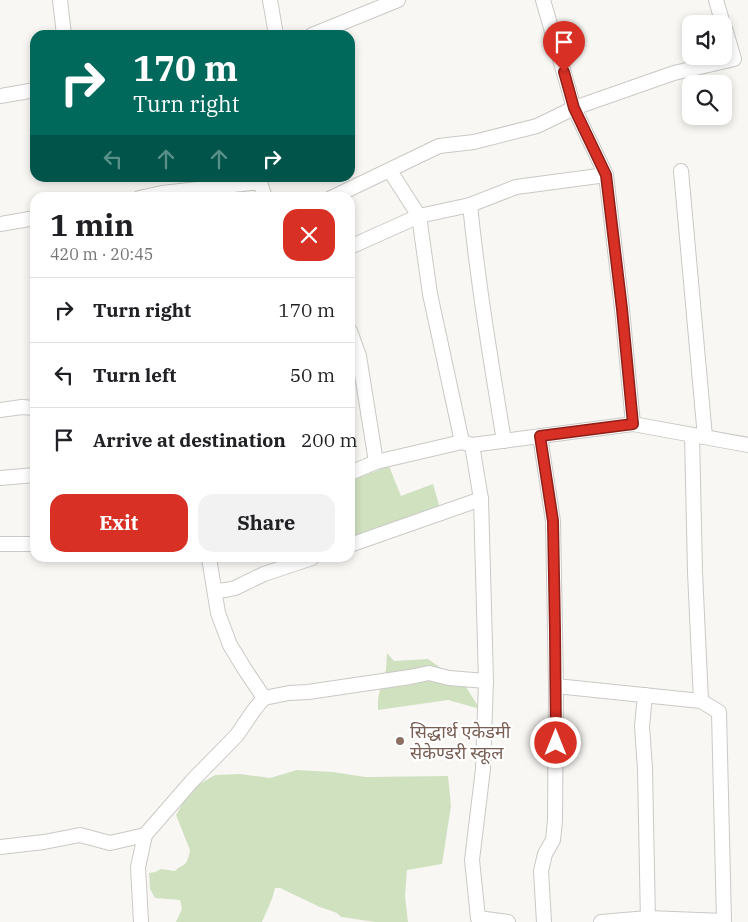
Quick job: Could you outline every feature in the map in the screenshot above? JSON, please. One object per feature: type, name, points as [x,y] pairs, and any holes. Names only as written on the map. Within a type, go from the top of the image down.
[{"type":"street","points":[[60,0],[63,30]]},
{"type":"street","points":[[270,0],[275,30]]},
{"type":"street","points":[[324,30],[398,0]]},
{"type":"street","points":[[542,0],[574,108],[606,175],[633,424]]},
{"type":"street","points":[[716,0],[721,15]]},
{"type":"street","points":[[344,192],[439,146],[474,142],[537,126],[574,108],[674,73],[741,59],[732,40]]},
{"type":"street","points":[[0,96],[30,91]]},
{"type":"street","points":[[390,170],[419,216],[430,294],[482,500],[486,681],[482,769],[472,860],[478,918],[508,922]]},
{"type":"street","points":[[681,171],[698,436],[695,572],[702,701]]},
{"type":"street","points":[[355,245],[419,216],[470,205],[516,187],[606,175]]},
{"type":"street","points":[[181,192],[246,182]]},
{"type":"street","points":[[470,205],[486,333],[504,440]]},
{"type":"street","points":[[0,224],[30,219]]},
{"type":"street","points":[[355,345],[359,356],[376,462]]},
{"type":"street","points":[[0,410],[30,408]]},
{"type":"street","points":[[355,471],[376,462],[467,443],[633,424],[748,445]]},
{"type":"street","points":[[540,436],[553,521],[556,686],[554,830],[553,840],[541,871],[544,922]]},
{"type":"street","points":[[0,478],[30,475]]},
{"type":"street","points":[[355,543],[482,500]]},
{"type":"street","points":[[0,544],[30,544]]},
{"type":"street","points":[[210,562],[218,613],[230,645],[264,698]]},
{"type":"street","points":[[215,591],[235,588],[264,574],[300,562]]},
{"type":"street","points":[[141,922],[138,866],[145,835],[192,780],[237,735],[264,698],[410,677],[429,672],[449,678],[486,681]]},
{"type":"street","points":[[556,686],[702,701],[719,712],[724,921],[648,920],[601,922]]},
{"type":"street","points":[[645,695],[642,726],[645,769],[648,920]]},
{"type":"street","points":[[0,847],[44,842],[80,835],[110,843],[145,835]]},
{"type":"green space","points":[[389,466],[401,496],[433,484],[441,512],[355,539],[355,479]]},
{"type":"green space","points":[[387,653],[394,661],[428,659],[464,684],[480,709],[448,700],[378,710],[378,700],[386,669]]},
{"type":"green space","points":[[297,770],[333,772],[365,777],[448,776],[451,806],[442,864],[407,870],[405,896],[408,922],[375,922],[341,917],[337,913],[280,888],[275,888],[262,922],[176,922],[182,909],[180,900],[155,898],[150,889],[149,873],[161,869],[175,871],[187,861],[190,850],[176,815],[191,789],[215,775],[240,774],[270,778]]},
{"type":"place","name":"सिद्धार्थ एकेडमी सेकेण्डरी स्कूल","points":[[400,741]]},
{"type":"route","points":[[556,743],[553,521],[540,436],[633,424],[606,175],[574,108],[564,72]]}]
